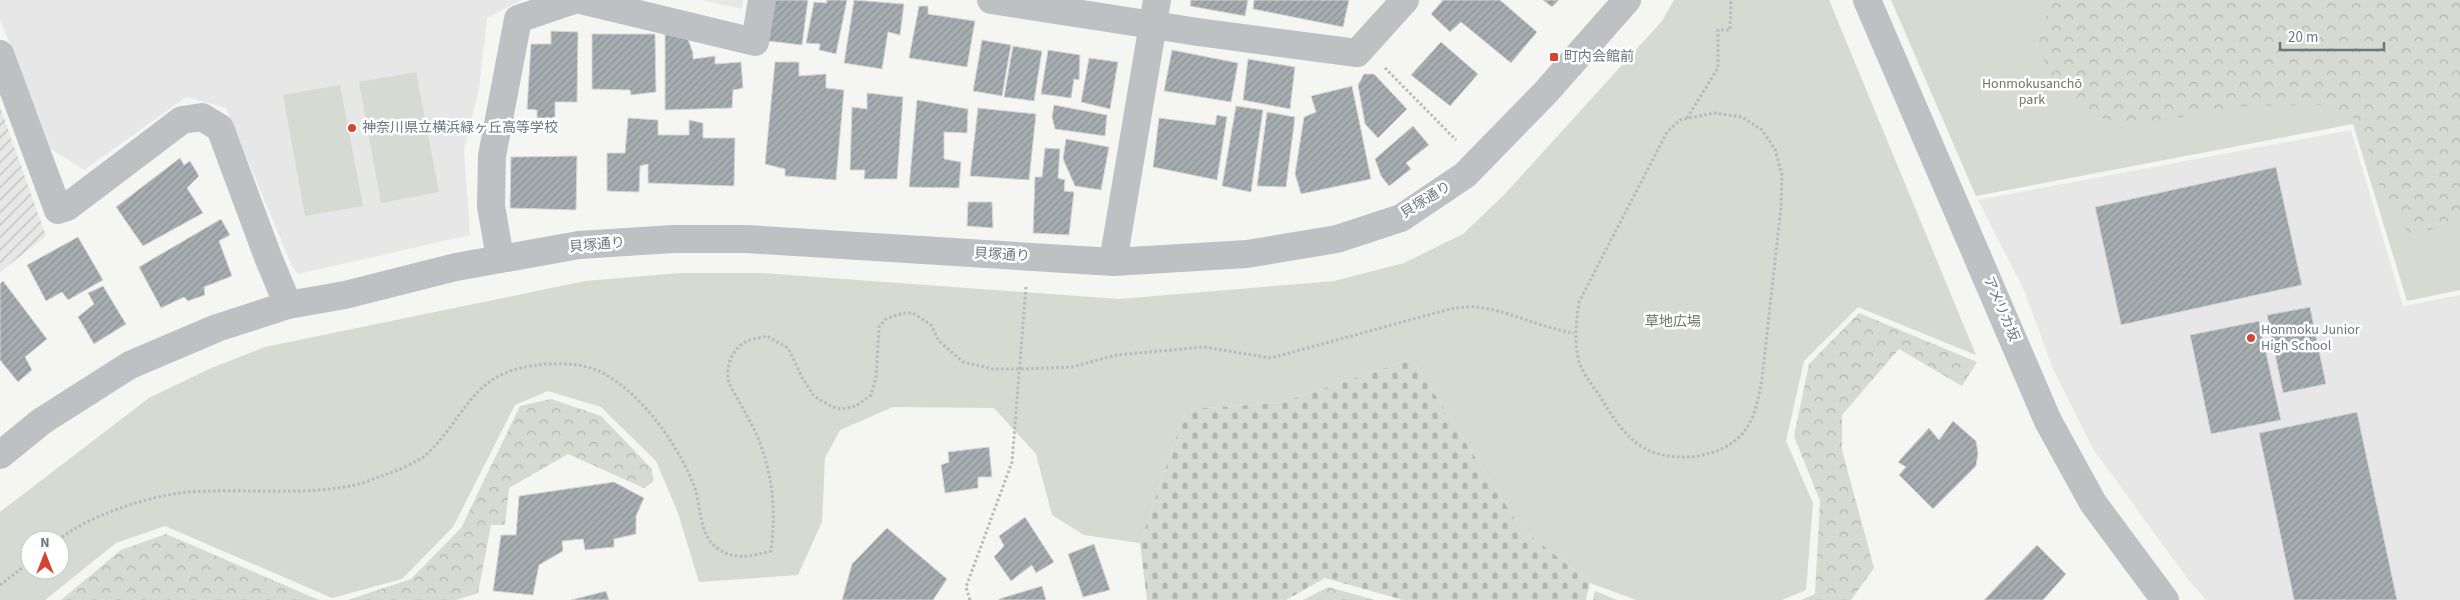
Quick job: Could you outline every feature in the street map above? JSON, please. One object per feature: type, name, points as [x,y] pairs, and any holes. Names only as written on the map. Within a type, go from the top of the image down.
[{"type":"street","points":[[500,258],[491,206],[492,156],[518,19],[574,0]]},
{"type":"street","points":[[580,0],[755,42],[762,0]]},
{"type":"street","points":[[991,0],[1123,21],[1155,12],[1198,32],[1356,52],[1405,0]]},
{"type":"street","points":[[1372,37],[1383,0]]},
{"type":"street","name":"貝塚通り","points":[[0,455],[42,421],[130,365],[217,328],[288,305],[345,295],[456,267],[579,245],[673,240],[746,240],[1113,262],[1247,254],[1337,240],[1401,218],[1465,175],[1546,92],[1627,0]]},
{"type":"street","name":"アメリカ坂","points":[[1867,0],[2048,421],[2093,503],[2165,600]]},
{"type":"street","points":[[1113,262],[1155,12]]},
{"type":"street","points":[[0,54],[58,210],[67,207],[182,120],[202,117],[220,128],[288,305]]},
{"type":"path","points":[[1687,118],[1718,68],[1718,30],[1730,30],[1731,0]]},
{"type":"path","points":[[1372,37],[1478,163]]},
{"type":"path","points":[[1714,113],[1742,117],[1762,130],[1775,149],[1782,175],[1781,207],[1762,379],[1756,406],[1746,430],[1726,446],[1700,457],[1671,457],[1643,447],[1619,426],[1580,364],[1574,333],[1579,302],[1667,132],[1680,120],[1687,118],[1714,113]]},
{"type":"path","points":[[970,600],[966,587],[1012,462],[1021,369],[1026,256]]},
{"type":"path","points":[[70,531],[120,507],[188,492],[305,492],[353,486],[394,472],[429,453],[483,385],[506,371],[532,366],[568,363],[599,371],[628,391],[655,418],[693,484],[704,531],[715,547],[730,556],[751,556],[771,551],[775,521],[772,488],[758,438],[726,374],[730,358],[746,342],[767,336],[788,348],[803,379],[814,396],[832,407],[841,409],[856,406],[871,395],[876,378],[879,327],[886,319],[903,313],[914,313],[931,325],[939,341],[963,362],[993,369],[1072,367],[1116,355],[1204,347],[1271,358],[1450,309],[1475,306],[1502,312],[1549,329],[1574,333]]},
{"type":"path","points":[[0,585],[20,570]]},
{"type":"shaded area","name":"神奈川県立横浜緑ヶ丘高等学校","points":[[0,0],[521,0],[487,18],[479,89],[464,150],[470,235],[298,274],[292,266],[226,108],[186,97],[84,170],[51,149],[0,19]]},
{"type":"shaded area","points":[[702,0],[743,0],[742,9]]},
{"type":"shaded area","points":[[0,107],[46,236],[0,272]]},
{"type":"shaded area","name":"Honmoku Junior High School","points":[[2351,130],[2403,306],[2460,295],[2460,600],[2206,600],[2187,578],[2093,449],[2053,369],[2024,290],[1978,200]]},
{"type":"green space","name":"草地広場","points":[[1674,0],[1829,0],[1976,355],[1858,307],[1804,361],[1786,441],[1813,503],[1806,590],[1782,600],[1636,600],[1590,583],[1520,527],[1412,359],[1280,403],[1186,409],[1140,543],[1084,535],[1052,515],[1036,454],[994,408],[893,407],[840,430],[825,458],[822,522],[798,575],[699,582],[678,513],[656,461],[601,407],[548,391],[515,405],[453,527],[402,579],[332,598],[165,526],[116,543],[70,580],[70,530],[20,530],[20,580],[70,580],[45,600],[0,600],[0,512],[149,398],[209,369],[265,347],[585,281],[680,273],[761,273],[1119,299],[1334,281],[1404,263],[1463,234],[1503,196],[1662,21]]},
{"type":"green space","name":"Honmokusanchō park","points":[[1891,0],[2460,0],[2460,290],[2407,301],[2353,124],[1976,196]]},
{"type":"green space","points":[[2056,0],[2460,0],[2460,221],[2410,236],[2380,187],[2358,120],[2325,105],[2242,106],[2122,128],[2063,98],[2032,37]]},
{"type":"green space","points":[[416,72],[439,192],[381,203],[359,82]]},
{"type":"green space","points":[[340,85],[363,206],[305,216],[283,95]]},
{"type":"green space","points":[[1859,313],[1977,362],[1962,386],[1899,349],[1842,415],[1842,450],[1874,568],[1851,600],[1801,600],[1815,594],[1820,501],[1794,436],[1809,364]]},
{"type":"green space","points":[[1412,359],[1520,527],[1590,583],[1586,600],[1403,600],[1325,578],[1286,600],[1147,600],[1140,543],[1186,409],[1280,403]]},
{"type":"green space","points":[[551,399],[601,416],[652,469],[653,482],[644,488],[568,454],[509,488],[505,525],[491,525],[478,593],[456,600],[348,600],[411,579],[461,528],[520,406]]},
{"type":"green space","points":[[166,534],[319,600],[61,600],[121,550]]},
{"type":"green space","points":[[1328,587],[1375,600],[1303,600]]},
{"type":"green space","points":[[1595,591],[1617,600],[1593,600]]},
{"type":"building","points":[[775,0],[808,0],[802,45],[768,41]]},
{"type":"building","points":[[827,0],[847,0],[836,54],[819,50],[820,44],[806,43],[814,2],[826,3]]},
{"type":"building","points":[[854,0],[904,4],[900,35],[888,32],[882,69],[844,63]]},
{"type":"building","points":[[1191,0],[1248,0],[1245,16],[1190,6]]},
{"type":"building","points":[[1254,0],[1349,0],[1343,27],[1253,9]]},
{"type":"building","points":[[1443,0],[1500,0],[1537,32],[1511,63],[1461,22],[1450,32],[1431,14]]},
{"type":"building","points":[[1543,0],[1559,0],[1552,7]]},
{"type":"building","points":[[919,6],[928,6],[928,14],[975,21],[967,67],[909,58]]},
{"type":"building","points":[[551,31],[578,32],[577,102],[555,102],[555,118],[537,118],[537,110],[527,109],[531,44],[551,44]]},
{"type":"building","points":[[592,34],[655,34],[656,92],[631,95],[630,90],[592,89]]},
{"type":"building","points":[[665,34],[686,34],[693,53],[693,59],[715,56],[715,64],[741,62],[743,88],[733,90],[732,108],[665,110]]},
{"type":"building","points":[[982,40],[1011,45],[1002,96],[973,91]]},
{"type":"building","points":[[1441,42],[1478,74],[1450,106],[1411,75]]},
{"type":"building","points":[[1013,46],[1042,51],[1034,101],[1004,97]]},
{"type":"building","points":[[1048,50],[1080,55],[1079,80],[1074,79],[1071,98],[1041,94]]},
{"type":"building","points":[[1172,50],[1238,63],[1231,102],[1164,91]]},
{"type":"building","points":[[1089,58],[1118,62],[1110,109],[1081,102]]},
{"type":"building","points":[[1248,59],[1295,67],[1290,109],[1243,100]]},
{"type":"building","points":[[775,62],[799,62],[799,76],[826,74],[826,88],[844,90],[836,180],[785,176],[785,169],[765,164]]},
{"type":"building","points":[[1364,74],[1374,74],[1407,109],[1378,138],[1365,124],[1358,85]]},
{"type":"building","points":[[1352,86],[1371,179],[1301,194],[1295,174],[1304,117],[1316,112],[1311,96]]},
{"type":"building","points":[[867,93],[903,97],[897,179],[864,179],[865,170],[850,170],[852,107],[867,109]]},
{"type":"building","points":[[917,100],[968,109],[967,133],[944,132],[944,159],[961,162],[959,188],[909,187]]},
{"type":"building","points":[[1054,105],[1107,115],[1105,136],[1055,129],[1052,117]]},
{"type":"building","points":[[1236,106],[1263,110],[1251,192],[1222,186]]},
{"type":"building","points":[[978,108],[1036,114],[1029,180],[970,176]]},
{"type":"building","points":[[1267,112],[1295,117],[1286,187],[1257,186]]},
{"type":"building","points":[[1217,115],[1227,117],[1217,180],[1153,167],[1159,118],[1215,125]]},
{"type":"building","points":[[628,118],[658,120],[658,135],[689,135],[689,120],[703,123],[703,138],[735,138],[734,186],[648,183],[648,164],[640,166],[639,192],[607,191],[607,153],[625,153]]},
{"type":"building","points":[[1413,126],[1429,145],[1406,163],[1411,169],[1389,186],[1381,176],[1375,159]]},
{"type":"building","points":[[1066,139],[1109,147],[1101,190],[1075,186],[1063,159]]},
{"type":"building","points":[[1045,148],[1060,149],[1058,178],[1065,180],[1064,191],[1074,192],[1069,235],[1033,233],[1035,177],[1042,177]]},
{"type":"building","points":[[577,156],[576,210],[510,208],[511,157]]},
{"type":"building","points":[[180,158],[184,165],[190,161],[199,176],[187,188],[203,213],[143,246],[116,207]]},
{"type":"building","points":[[2276,167],[2302,285],[2121,325],[2095,207]]},
{"type":"building","points":[[968,202],[992,202],[993,228],[967,226]]},
{"type":"building","points":[[221,219],[230,235],[219,241],[232,276],[204,287],[205,295],[188,301],[184,297],[161,308],[139,267]]},
{"type":"building","points":[[78,237],[103,280],[68,300],[62,292],[46,301],[27,265]]},
{"type":"building","points":[[3,281],[47,339],[25,357],[32,370],[18,382],[0,360],[0,284]]},
{"type":"building","points":[[103,286],[126,324],[94,344],[78,317],[94,304],[88,293]]},
{"type":"building","points":[[2310,307],[2326,384],[2283,393],[2267,315]]},
{"type":"building","points":[[2259,321],[2281,420],[2211,434],[2190,335]]},
{"type":"building","points":[[2357,412],[2397,600],[2294,600],[2259,433]]},
{"type":"building","points":[[1953,421],[1976,441],[1978,453],[1976,466],[1933,509],[1899,475],[1906,467],[1898,462],[1929,428],[1939,440]]},
{"type":"building","points":[[989,447],[992,477],[978,477],[978,488],[945,493],[941,465],[949,462],[948,452]]},
{"type":"building","points":[[614,482],[644,498],[636,516],[636,534],[614,539],[614,547],[585,550],[583,539],[562,541],[563,551],[539,565],[533,595],[493,591],[501,535],[516,535],[519,496]]},
{"type":"building","points":[[1025,517],[1054,562],[1036,573],[1032,565],[1011,581],[994,557],[1004,546],[999,536]]},
{"type":"building","points":[[887,528],[947,579],[933,600],[842,600],[852,564]]},
{"type":"building","points":[[1094,544],[1110,590],[1083,597],[1068,554]]},
{"type":"building","points":[[2037,545],[2066,574],[2043,600],[1984,600]]},
{"type":"building","points":[[1042,586],[1046,600],[999,600],[999,599]]},
{"type":"building","points":[[606,591],[609,600],[571,600]]},
{"type":"place","name":"町内会館前","points":[[1554,57]]},
{"type":"place","name":"神奈川県立横浜緑ヶ丘高等学校","points":[[352,128]]},
{"type":"place","name":"Honmoku Junior High School","points":[[2251,338]]}]
